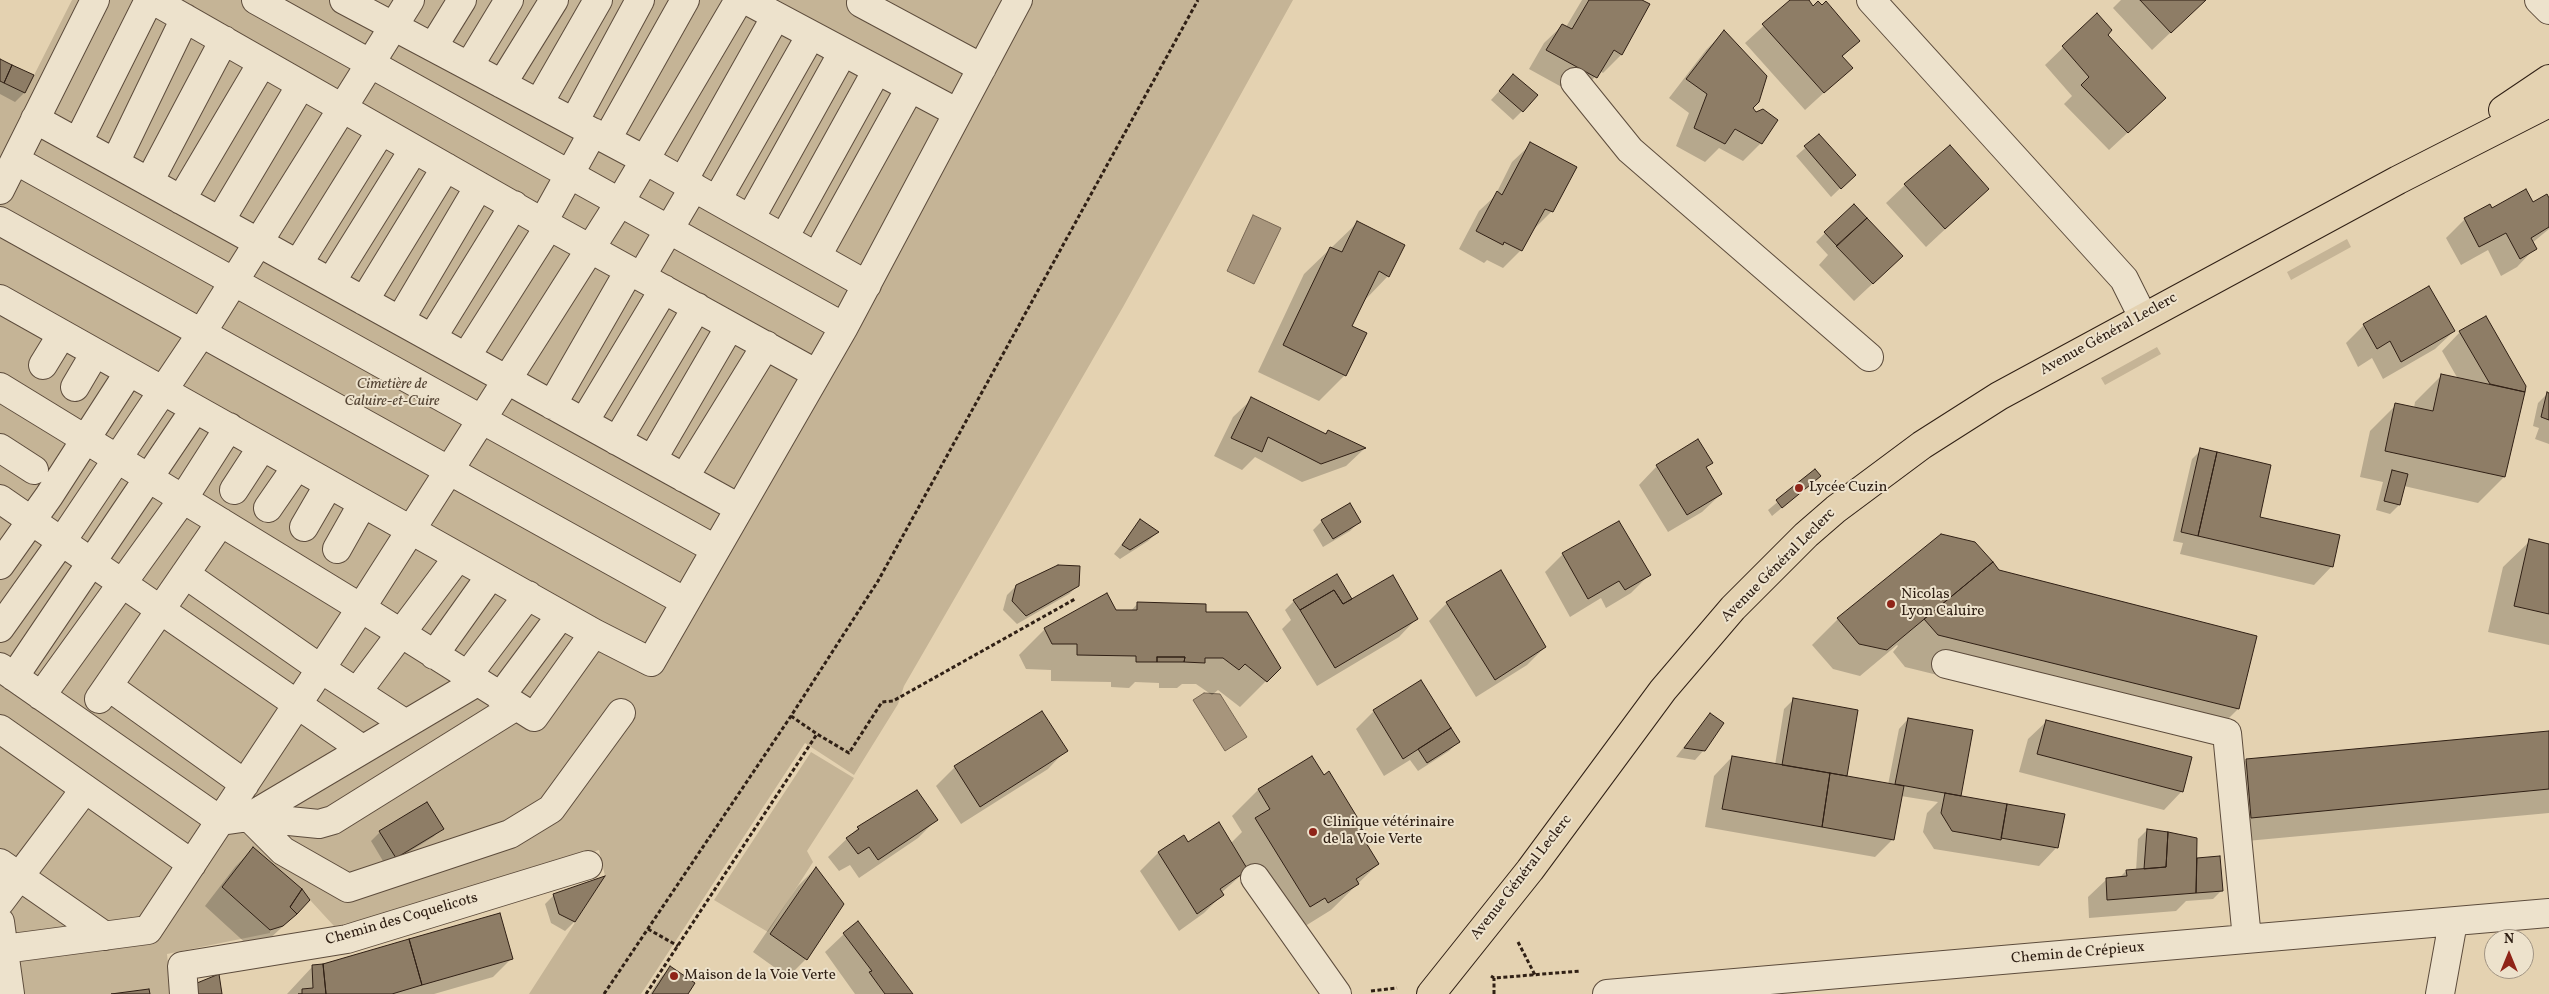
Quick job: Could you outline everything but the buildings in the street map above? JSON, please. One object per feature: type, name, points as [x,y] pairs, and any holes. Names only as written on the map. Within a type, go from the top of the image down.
[{"type":"main road","name":"Avenue Général Leclerc","points":[[2398,180],[2549,79]]},
{"type":"main road","name":"Avenue Général Leclerc","points":[[1431,994],[1530,870],[1663,690],[1733,608],[1806,535],[1836,509],[1922,445],[1999,396],[2398,180],[2549,103]]},
{"type":"street","points":[[0,190],[95,0]]},
{"type":"street","points":[[78,142],[149,0]]},
{"type":"street","points":[[153,0],[590,249],[817,374]]},
{"type":"street","points":[[256,0],[844,327]]},
{"type":"street","points":[[0,628],[62,541],[201,334],[410,0]]},
{"type":"street","points":[[433,47],[462,0]]},
{"type":"street","points":[[469,66],[509,0]]},
{"type":"street","points":[[502,84],[554,0]]},
{"type":"street","points":[[539,103],[598,0]]},
{"type":"street","points":[[466,357],[546,224],[570,175],[591,131],[640,0]]},
{"type":"street","points":[[591,131],[685,0]]},
{"type":"street","points":[[6,985],[2,936],[105,936],[148,930],[298,705],[507,380],[620,202],[739,0]]},
{"type":"street","points":[[746,0],[958,113]]},
{"type":"street","points":[[857,1],[889,0]]},
{"type":"street","points":[[0,299],[458,557],[651,662],[684,601],[844,327],[1018,0]]},
{"type":"street","points":[[1871,0],[2124,279],[2143,317]]},
{"type":"street","points":[[2539,0],[2549,10]]},
{"type":"street","points":[[857,1],[982,68]]},
{"type":"street","points":[[355,3],[393,26],[698,189],[867,284]]},
{"type":"street","points":[[698,189],[776,16]]},
{"type":"street","points":[[115,163],[185,18]]},
{"type":"street","points":[[584,422],[668,230],[810,35]]},
{"type":"street","points":[[149,182],[224,40]]},
{"type":"street","points":[[750,219],[843,52]]},
{"type":"street","points":[[181,200],[262,63]]},
{"type":"street","points":[[784,238],[877,70]]},
{"type":"street","points":[[1575,82],[1630,150],[1870,357]]},
{"type":"street","points":[[220,221],[301,85]]},
{"type":"street","points":[[817,256],[910,88]]},
{"type":"street","points":[[36,119],[738,508]]},
{"type":"street","points":[[298,264],[381,131]]},
{"type":"street","points":[[331,282],[414,148]]},
{"type":"street","points":[[15,160],[715,549]]},
{"type":"street","points":[[364,301],[446,167]]},
{"type":"street","points":[[400,320],[479,186]]},
{"type":"street","points":[[432,338],[514,205]]},
{"type":"street","points":[[2,226],[684,601]]},
{"type":"street","points":[[552,405],[645,279]]},
{"type":"street","points":[[617,441],[696,307]]},
{"type":"street","points":[[652,460],[730,326]]},
{"type":"street","points":[[43,365],[62,334]]},
{"type":"street","points":[[684,478],[766,345]]},
{"type":"street","points":[[75,387],[95,353]]},
{"type":"street","points":[[0,565],[32,521],[129,372]]},
{"type":"street","points":[[0,386],[361,608],[534,717],[594,632]]},
{"type":"street","points":[[195,409],[92,562],[7,672],[221,821],[249,817],[319,824],[333,820],[508,701],[561,614]]},
{"type":"street","points":[[41,696],[183,499],[229,428]]},
{"type":"street","points":[[234,490],[262,447]]},
{"type":"street","points":[[0,448],[34,470]]},
{"type":"street","points":[[268,508],[297,466]]},
{"type":"street","points":[[304,527],[329,484]]},
{"type":"street","points":[[0,499],[362,749]]},
{"type":"street","points":[[337,549],[363,503]]},
{"type":"street","points":[[221,522],[104,693],[245,784]]},
{"type":"street","points":[[357,692],[458,557]]},
{"type":"street","points":[[185,574],[321,669],[406,724]]},
{"type":"street","points":[[434,655],[491,575]]},
{"type":"street","points":[[249,817],[406,724],[472,679],[528,595]]},
{"type":"street","points":[[1946,664],[2227,733],[2247,939]]},
{"type":"street","points":[[249,817],[283,851],[348,888],[510,834],[551,809],[621,713]]},
{"type":"street","points":[[0,729],[192,864]]},
{"type":"street","points":[[0,902],[10,869],[85,788]]},
{"type":"street","name":"Chemin des Coquelicots","points":[[184,994],[182,966],[347,939],[588,865]]},
{"type":"street","points":[[10,869],[105,936]]},
{"type":"street","points":[[1255,878],[1337,994]]},
{"type":"street","name":"Chemin de Crépieux","points":[[1607,994],[2549,913]]},
{"type":"street","points":[[2440,994],[2453,922]]},
{"type":"path","points":[[604,994],[791,716],[878,581],[1198,0]]},
{"type":"path","points":[[791,716],[849,753],[882,702],[893,701],[1075,599]]},
{"type":"path","points":[[646,994],[817,734]]},
{"type":"path","points":[[648,929],[678,946]]},
{"type":"path","points":[[1494,978],[1494,994]]},
{"type":"green space","name":"Cimetière de Caluire-et-Cuire","points":[[72,0],[1293,0],[1123,307],[904,686],[898,704],[854,775],[805,743],[641,994],[529,994],[605,876],[599,850],[402,911],[334,926],[310,900],[283,926],[270,930],[270,933],[167,954],[171,994],[0,994],[0,81],[25,93]]},
{"type":"green space","points":[[2347,239],[2351,247],[2291,280],[2287,272]]},
{"type":"green space","points":[[2157,347],[2161,354],[2105,385],[2101,378]]},
{"type":"green space","points":[[811,752],[854,778],[807,851],[813,862],[768,932],[714,900]]},
{"type":"shaded area","points":[[1253,215],[1281,228],[1254,284],[1227,271]]},
{"type":"shaded area","points":[[1204,693],[1220,694],[1247,737],[1225,751],[1193,700]]},
{"type":"place","name":"Lycée Cuzin","points":[[1799,488]]},
{"type":"place","name":"Nicolas Lyon Caluire","points":[[1891,604]]},
{"type":"place","name":"Clinique vétérinaire de la Voie Verte","points":[[1313,832]]},
{"type":"place","name":"Maison de la Voie Verte","points":[[674,976]]}]
